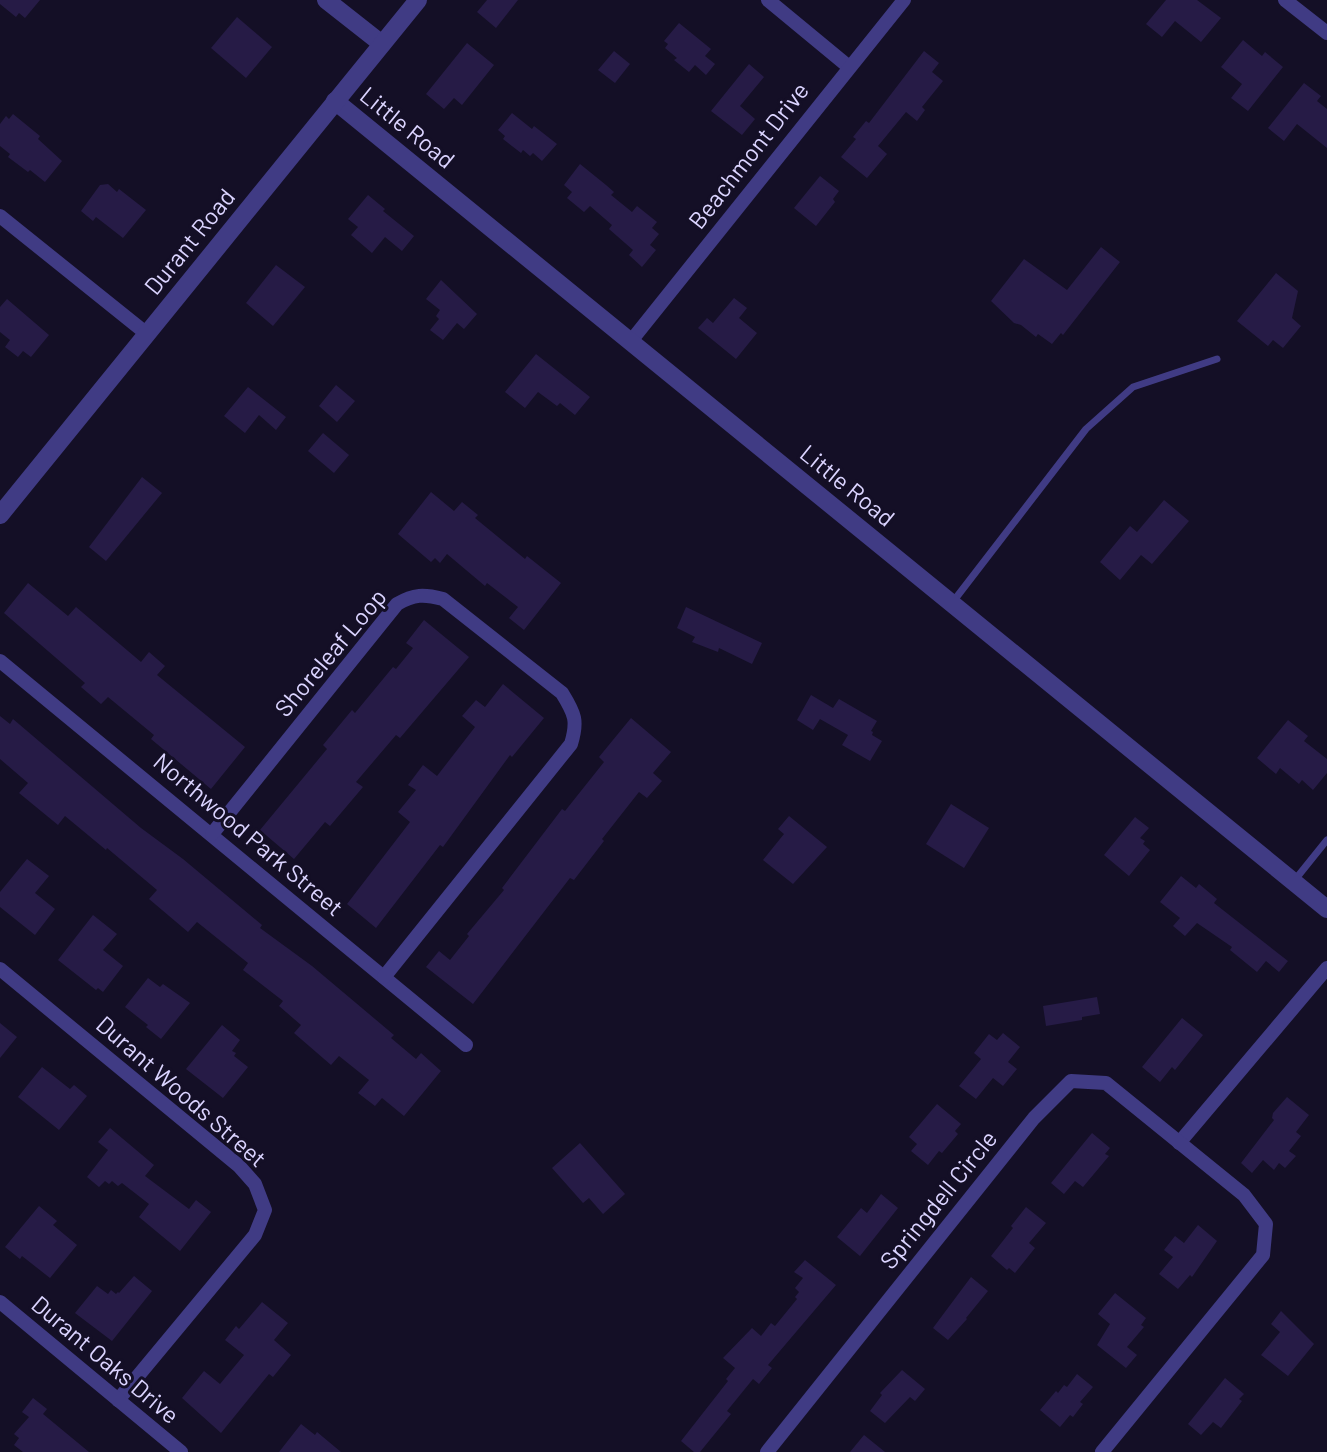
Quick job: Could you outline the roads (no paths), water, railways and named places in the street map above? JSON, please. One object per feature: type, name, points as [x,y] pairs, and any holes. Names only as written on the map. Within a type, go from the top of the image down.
[{"type":"street","points":[[326,0],[382,44]]},
{"type":"street","name":"Durant Road","points":[[0,515],[418,0]]},
{"type":"street","points":[[768,0],[849,67]]},
{"type":"street","name":"Beachmont Drive","points":[[631,341],[904,0]]},
{"type":"street","points":[[1285,0],[1327,33]]},
{"type":"street","name":"Little Road","points":[[335,101],[1327,909]]},
{"type":"street","points":[[0,216],[146,334]]},
{"type":"street","name":"Shoreleaf Loop","points":[[212,834],[397,604],[410,596],[422,594],[443,598],[562,693],[573,710],[576,727],[571,744],[384,977]]},
{"type":"street","name":"Northwood Park Street","points":[[0,661],[466,1045]]},
{"type":"street","points":[[1179,1143],[1327,968]]},
{"type":"street","name":"Durant Woods Street","points":[[0,969],[240,1166],[255,1184],[265,1210],[255,1235],[118,1400]]},
{"type":"street","name":"Springdell Circle","points":[[767,1452],[1034,1118],[1071,1081],[1105,1083],[1244,1195],[1266,1224],[1263,1255],[1102,1452]]},
{"type":"street","name":"Durant Oaks Drive","points":[[0,1302],[181,1452]]},
{"type":"lane","points":[[952,603],[1086,429],[1133,387],[1217,359]]},
{"type":"lane","points":[[1294,882],[1327,840]]}]
